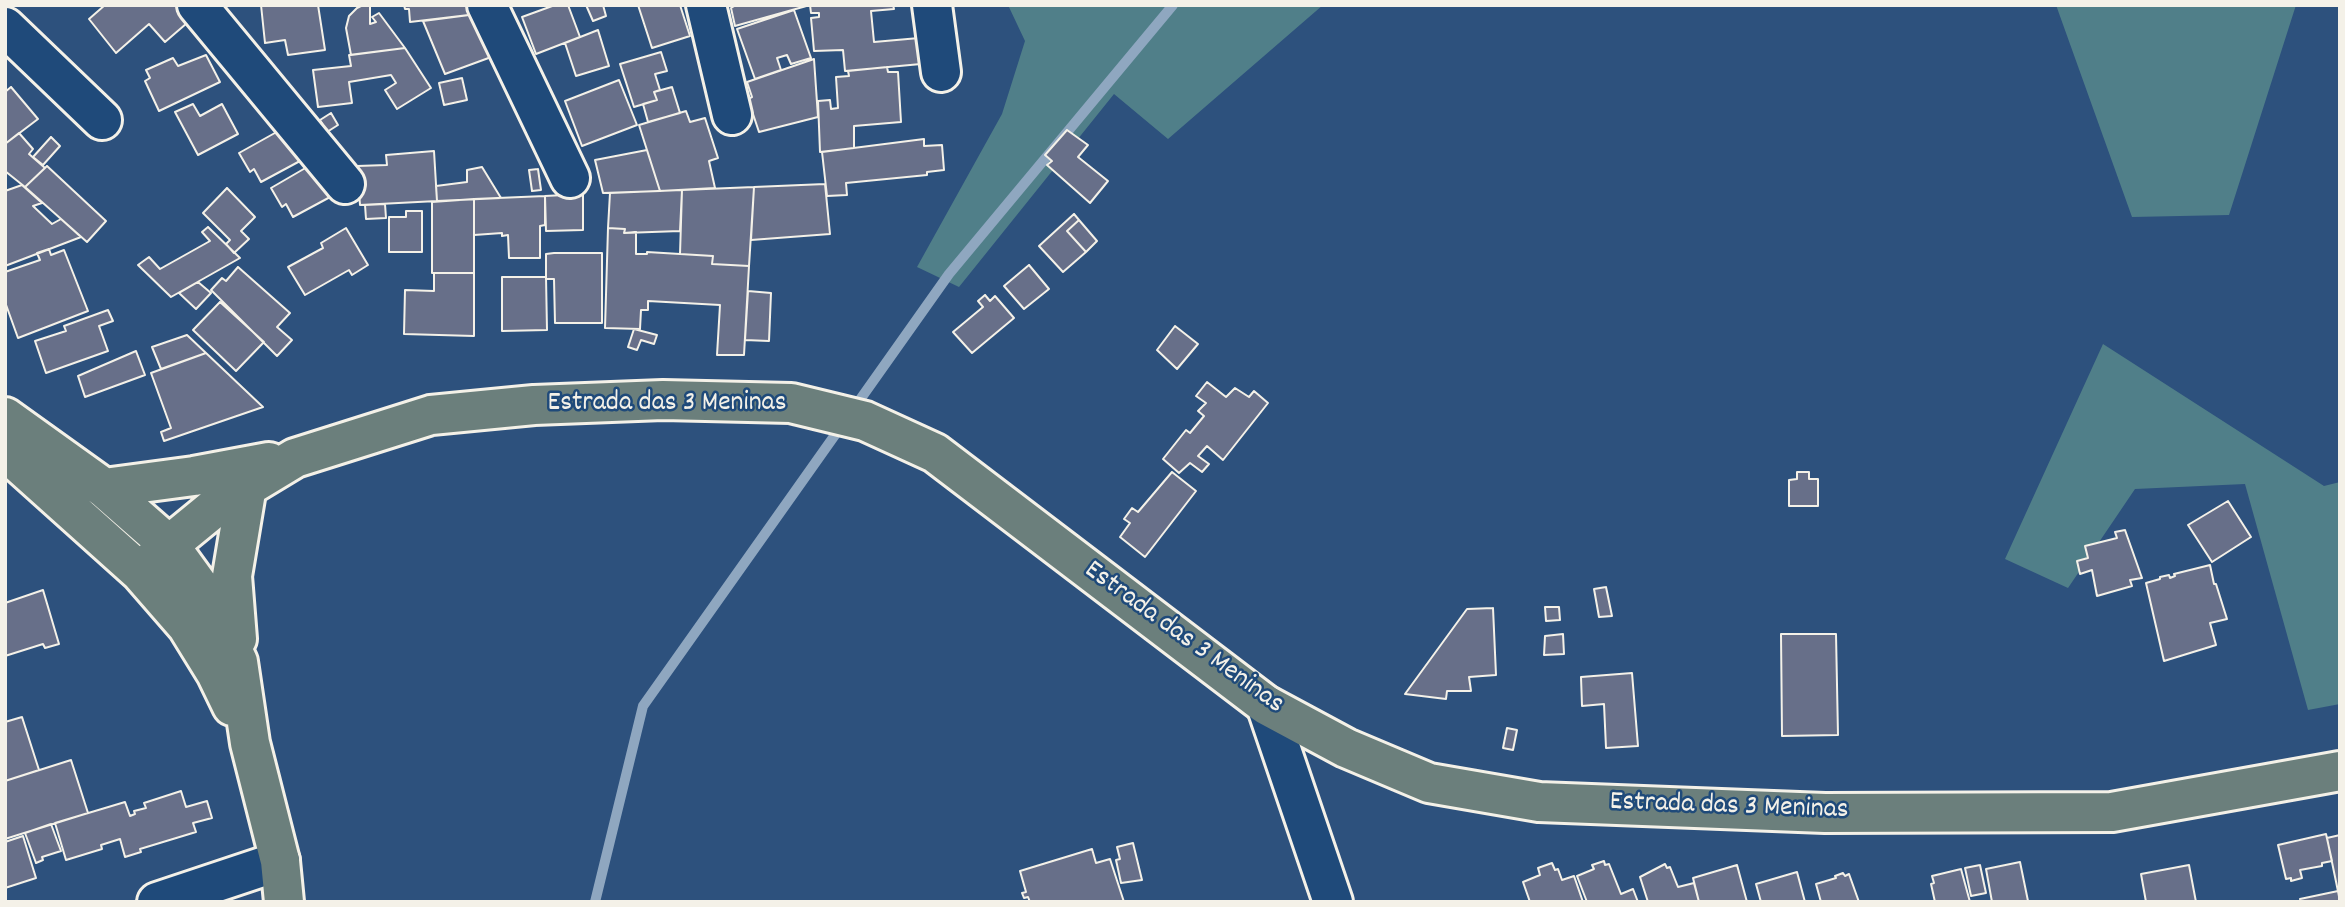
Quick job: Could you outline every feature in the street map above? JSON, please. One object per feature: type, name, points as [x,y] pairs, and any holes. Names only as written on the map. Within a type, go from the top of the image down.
[{"type":"main road","name":"Estrada das 3 Meninas","points":[[140,572],[219,504],[295,457],[431,415],[534,405],[637,401],[791,403],[866,421],[935,453],[1266,705],[1346,748],[1429,783],[1539,802],[1825,813],[2112,812],[2340,771]]},
{"type":"main road","points":[[5,417],[104,488],[169,545],[211,603],[238,662]]},
{"type":"main road","points":[[5,451],[140,572],[187,626],[216,673],[250,743]]},
{"type":"main road","points":[[104,488],[194,476],[295,457]]},
{"type":"main road","points":[[247,486],[232,576],[238,662],[250,743],[280,861],[284,902]]},
{"type":"street","points":[[197,5],[345,184]]},
{"type":"street","points":[[487,5],[570,178]]},
{"type":"street","points":[[706,5],[732,114]]},
{"type":"street","points":[[932,5],[941,72]]},
{"type":"street","points":[[5,27],[102,120]]},
{"type":"street","points":[[1266,705],[1333,902]]},
{"type":"street","points":[[157,902],[280,861]]},
{"type":"green space","points":[[1008,5],[1323,5],[1168,139],[1114,94],[959,287],[917,267],[1002,114],[1025,41]]},
{"type":"green space","points":[[2056,5],[2296,5],[2229,215],[2132,217]]},
{"type":"green space","points":[[2103,344],[2324,486],[2340,482],[2340,704],[2308,710],[2245,484],[2135,489],[2068,588],[2005,559]]},
{"type":"building","points":[[105,5],[185,5],[194,17],[165,42],[149,24],[116,53],[89,19]]},
{"type":"building","points":[[261,5],[318,5],[325,50],[288,55],[285,40],[265,43]]},
{"type":"building","points":[[363,5],[370,5],[370,24],[376,22],[372,17],[379,13],[405,48],[351,55],[346,28],[349,16]]},
{"type":"building","points":[[404,5],[479,5],[477,14],[410,22],[409,9],[405,9]]},
{"type":"building","points":[[555,5],[568,5],[580,37],[536,54],[522,17]]},
{"type":"building","points":[[586,5],[603,5],[606,16],[593,21]]},
{"type":"building","points":[[638,5],[680,5],[690,36],[652,48]]},
{"type":"building","points":[[736,5],[810,5],[735,26],[731,8]]},
{"type":"building","points":[[810,5],[893,5],[894,9],[871,11],[874,42],[919,38],[921,64],[845,71],[843,50],[814,51],[811,18],[819,17],[819,13],[811,13]]},
{"type":"building","points":[[794,10],[811,58],[791,64],[787,55],[777,58],[781,70],[755,79],[737,29]]},
{"type":"building","points":[[477,14],[494,56],[445,74],[423,21]]},
{"type":"building","points":[[598,30],[609,66],[576,76],[565,43]]},
{"type":"building","points":[[405,48],[431,88],[397,109],[385,90],[396,83],[391,75],[349,82],[352,103],[318,107],[313,70],[351,66],[349,55]]},
{"type":"building","points":[[661,52],[667,71],[655,74],[660,90],[654,92],[657,100],[634,107],[620,64]]},
{"type":"building","points":[[206,55],[220,82],[159,111],[145,81],[150,78],[146,70],[173,58],[178,66]]},
{"type":"building","points":[[814,59],[818,117],[759,132],[748,99],[752,97],[747,82]]},
{"type":"building","points":[[887,67],[888,72],[898,72],[901,122],[854,126],[854,148],[820,152],[818,101],[830,100],[831,109],[838,108],[836,77],[849,76],[848,71]]},
{"type":"building","points":[[462,78],[467,100],[444,105],[439,83]]},
{"type":"building","points":[[619,80],[637,125],[582,146],[565,101]]},
{"type":"building","points":[[11,87],[38,119],[5,144],[5,92]]},
{"type":"building","points":[[672,87],[680,113],[648,122],[643,104],[657,100],[654,92]]},
{"type":"building","points":[[193,104],[200,116],[222,104],[238,134],[198,155],[175,112]]},
{"type":"building","points":[[686,111],[690,122],[705,118],[718,158],[709,161],[715,188],[660,191],[639,125]]},
{"type":"building","points":[[331,113],[338,125],[327,132],[320,120]]},
{"type":"building","points":[[282,129],[300,161],[261,182],[254,169],[250,172],[239,153]]},
{"type":"building","points":[[1067,130],[1088,145],[1078,157],[1108,181],[1090,203],[1047,165],[1052,161],[1045,155]]},
{"type":"building","points":[[19,133],[33,149],[29,154],[45,168],[25,187],[5,171],[5,144]]},
{"type":"building","points":[[51,137],[60,146],[43,165],[33,157]]},
{"type":"building","points":[[924,139],[924,146],[942,145],[944,170],[927,172],[927,175],[846,183],[847,195],[827,196],[822,152]]},
{"type":"building","points":[[647,150],[660,191],[603,193],[595,160]]},
{"type":"building","points":[[434,151],[437,201],[360,205],[357,166],[387,165],[386,155]]},
{"type":"building","points":[[314,163],[332,196],[293,217],[286,204],[282,207],[271,188]]},
{"type":"building","points":[[47,166],[106,221],[87,242],[25,187]]},
{"type":"building","points":[[482,167],[501,198],[437,201],[436,186],[467,182],[467,170]]},
{"type":"building","points":[[538,169],[541,190],[532,191],[529,170]]},
{"type":"building","points":[[825,184],[830,234],[751,240],[754,187]]},
{"type":"building","points":[[22,185],[42,203],[33,206],[52,224],[61,219],[81,237],[5,266],[5,191]]},
{"type":"building","points":[[754,187],[749,266],[712,264],[713,256],[680,254],[682,190]]},
{"type":"building","points":[[227,188],[255,217],[241,231],[249,239],[234,253],[226,244],[230,240],[203,213]]},
{"type":"building","points":[[682,190],[680,231],[624,233],[625,229],[608,228],[610,193]]},
{"type":"building","points":[[583,194],[583,230],[546,231],[545,196]]},
{"type":"building","points":[[545,196],[545,225],[540,226],[540,258],[509,258],[508,235],[474,235],[474,199]]},
{"type":"building","points":[[474,199],[474,273],[432,273],[432,202]]},
{"type":"building","points":[[385,204],[386,218],[366,219],[365,205]]},
{"type":"building","points":[[406,211],[422,211],[422,252],[389,252],[389,217],[406,217]]},
{"type":"building","points":[[1074,214],[1079,220],[1067,231],[1086,252],[1063,272],[1039,246]]},
{"type":"building","points":[[1079,220],[1097,241],[1086,252],[1067,231]]},
{"type":"building","points":[[208,227],[240,258],[171,297],[138,265],[149,257],[160,269],[210,241],[202,232]]},
{"type":"building","points":[[346,228],[368,265],[352,275],[349,270],[305,295],[288,267],[323,248],[321,243]]},
{"type":"building","points":[[608,228],[625,229],[624,233],[636,232],[636,254],[647,252],[713,256],[712,264],[749,266],[744,355],[717,355],[720,305],[648,301],[648,310],[641,310],[640,329],[605,328]]},
{"type":"building","points":[[49,249],[51,255],[64,250],[88,311],[18,338],[5,302],[5,272],[40,260],[37,253]]},
{"type":"building","points":[[602,253],[602,323],[555,323],[554,279],[546,279],[546,254]]},
{"type":"building","points":[[1029,265],[1049,289],[1024,309],[1004,286]]},
{"type":"building","points":[[238,267],[290,313],[277,327],[292,340],[277,356],[211,290],[222,278],[226,281]]},
{"type":"building","points":[[434,273],[474,273],[474,336],[404,334],[405,290],[434,291]]},
{"type":"building","points":[[502,277],[546,277],[547,330],[502,331]]},
{"type":"building","points":[[198,282],[211,293],[196,309],[179,293]]},
{"type":"building","points":[[748,291],[771,293],[769,341],[745,340]]},
{"type":"building","points":[[985,295],[990,301],[995,296],[1014,318],[972,353],[953,332],[983,307],[978,301]]},
{"type":"building","points":[[220,302],[264,342],[236,371],[193,330]]},
{"type":"building","points":[[108,310],[113,321],[99,326],[108,351],[46,373],[35,341],[66,331],[64,326]]},
{"type":"building","points":[[1175,326],[1198,344],[1177,369],[1157,350]]},
{"type":"building","points":[[634,329],[657,335],[654,344],[641,340],[637,350],[628,347]]},
{"type":"building","points":[[187,335],[206,353],[161,369],[152,347]]},
{"type":"building","points":[[136,351],[145,375],[85,397],[78,376]]},
{"type":"building","points":[[206,353],[263,407],[164,441],[161,432],[171,428],[151,373]]},
{"type":"building","points":[[1207,382],[1226,397],[1235,388],[1249,397],[1254,391],[1268,403],[1223,460],[1207,446],[1198,456],[1209,464],[1202,472],[1190,463],[1179,473],[1163,459],[1186,430],[1190,433],[1204,416],[1198,411],[1206,403],[1196,396]]},
{"type":"building","points":[[1172,472],[1196,491],[1145,557],[1120,537],[1130,523],[1124,519],[1132,508],[1138,512]]},
{"type":"building","points":[[1797,472],[1809,472],[1809,479],[1818,479],[1818,506],[1789,506],[1789,480],[1797,479]]},
{"type":"building","points":[[2228,501],[2251,537],[2212,562],[2188,525]]},
{"type":"building","points":[[2125,530],[2142,578],[2130,580],[2132,586],[2097,596],[2092,570],[2080,574],[2077,561],[2088,558],[2085,546],[2117,538],[2115,532]]},
{"type":"building","points":[[2210,565],[2227,619],[2210,623],[2216,645],[2164,661],[2146,583]]},
{"type":"building","points":[[1606,587],[1612,616],[1599,617],[1594,589]]},
{"type":"building","points":[[43,590],[59,644],[45,648],[43,644],[5,656],[5,603]]},
{"type":"building","points":[[1545,607],[1559,607],[1560,620],[1546,621]]},
{"type":"building","points":[[1493,608],[1496,675],[1469,677],[1471,691],[1447,691],[1446,699],[1405,694],[1467,609]]},
{"type":"building","points":[[1563,634],[1564,654],[1544,655],[1545,636]]},
{"type":"building","points":[[1781,634],[1836,634],[1838,735],[1782,736]]},
{"type":"building","points":[[1632,673],[1638,746],[1606,748],[1604,704],[1582,706],[1581,677]]},
{"type":"building","points":[[22,717],[39,770],[5,781],[5,722]]},
{"type":"building","points":[[1507,728],[1517,730],[1513,750],[1503,748]]},
{"type":"building","points":[[71,760],[88,813],[5,839],[5,781]]},
{"type":"building","points":[[181,791],[186,807],[207,801],[212,818],[193,823],[196,832],[140,849],[141,852],[125,857],[120,839],[101,845],[102,849],[66,860],[55,823],[125,802],[130,816],[135,814],[134,811],[146,808],[144,803]]},
{"type":"building","points":[[51,824],[61,851],[42,857],[43,860],[36,863],[25,833]]},
{"type":"building","points":[[2326,834],[2332,861],[2322,863],[2322,866],[2300,870],[2302,878],[2291,881],[2291,878],[2286,879],[2278,845]]},
{"type":"building","points":[[2340,835],[2340,901],[2327,838]]},
{"type":"building","points":[[23,836],[36,878],[5,888],[5,842]]},
{"type":"building","points":[[1133,843],[1142,880],[1121,883],[1116,860],[1120,859],[1117,847]]},
{"type":"building","points":[[1092,849],[1096,863],[1110,859],[1124,902],[1030,902],[1028,897],[1024,898],[1022,893],[1026,892],[1020,871]]},
{"type":"building","points":[[1604,861],[1605,865],[1609,864],[1621,894],[1633,889],[1638,902],[1587,902],[1577,876],[1594,869],[1592,865]]},
{"type":"building","points":[[2020,862],[2028,901],[1992,902],[1986,869]]},
{"type":"building","points":[[1552,863],[1555,870],[1558,869],[1562,880],[1574,876],[1583,902],[1530,902],[1523,882],[1540,875],[1538,868]]},
{"type":"building","points":[[1665,864],[1667,868],[1670,867],[1678,887],[1694,883],[1699,902],[1648,902],[1640,877]]},
{"type":"building","points":[[1737,865],[1747,902],[1699,902],[1693,878]]},
{"type":"building","points":[[1980,865],[1986,893],[1971,896],[1965,868]]},
{"type":"building","points":[[2189,865],[2196,902],[2146,902],[2141,874]]},
{"type":"building","points":[[1961,869],[1970,902],[1935,902],[1932,876]]},
{"type":"building","points":[[1797,872],[1805,902],[1761,902],[1756,884]]},
{"type":"building","points":[[1843,873],[1845,876],[1849,874],[1859,902],[1821,902],[1816,884]]},
{"type":"building","points":[[2338,891],[2340,902],[2301,902],[2300,899]]},
{"type":"waterway","points":[[595,902],[643,706],[949,274],[1173,5]]}]
